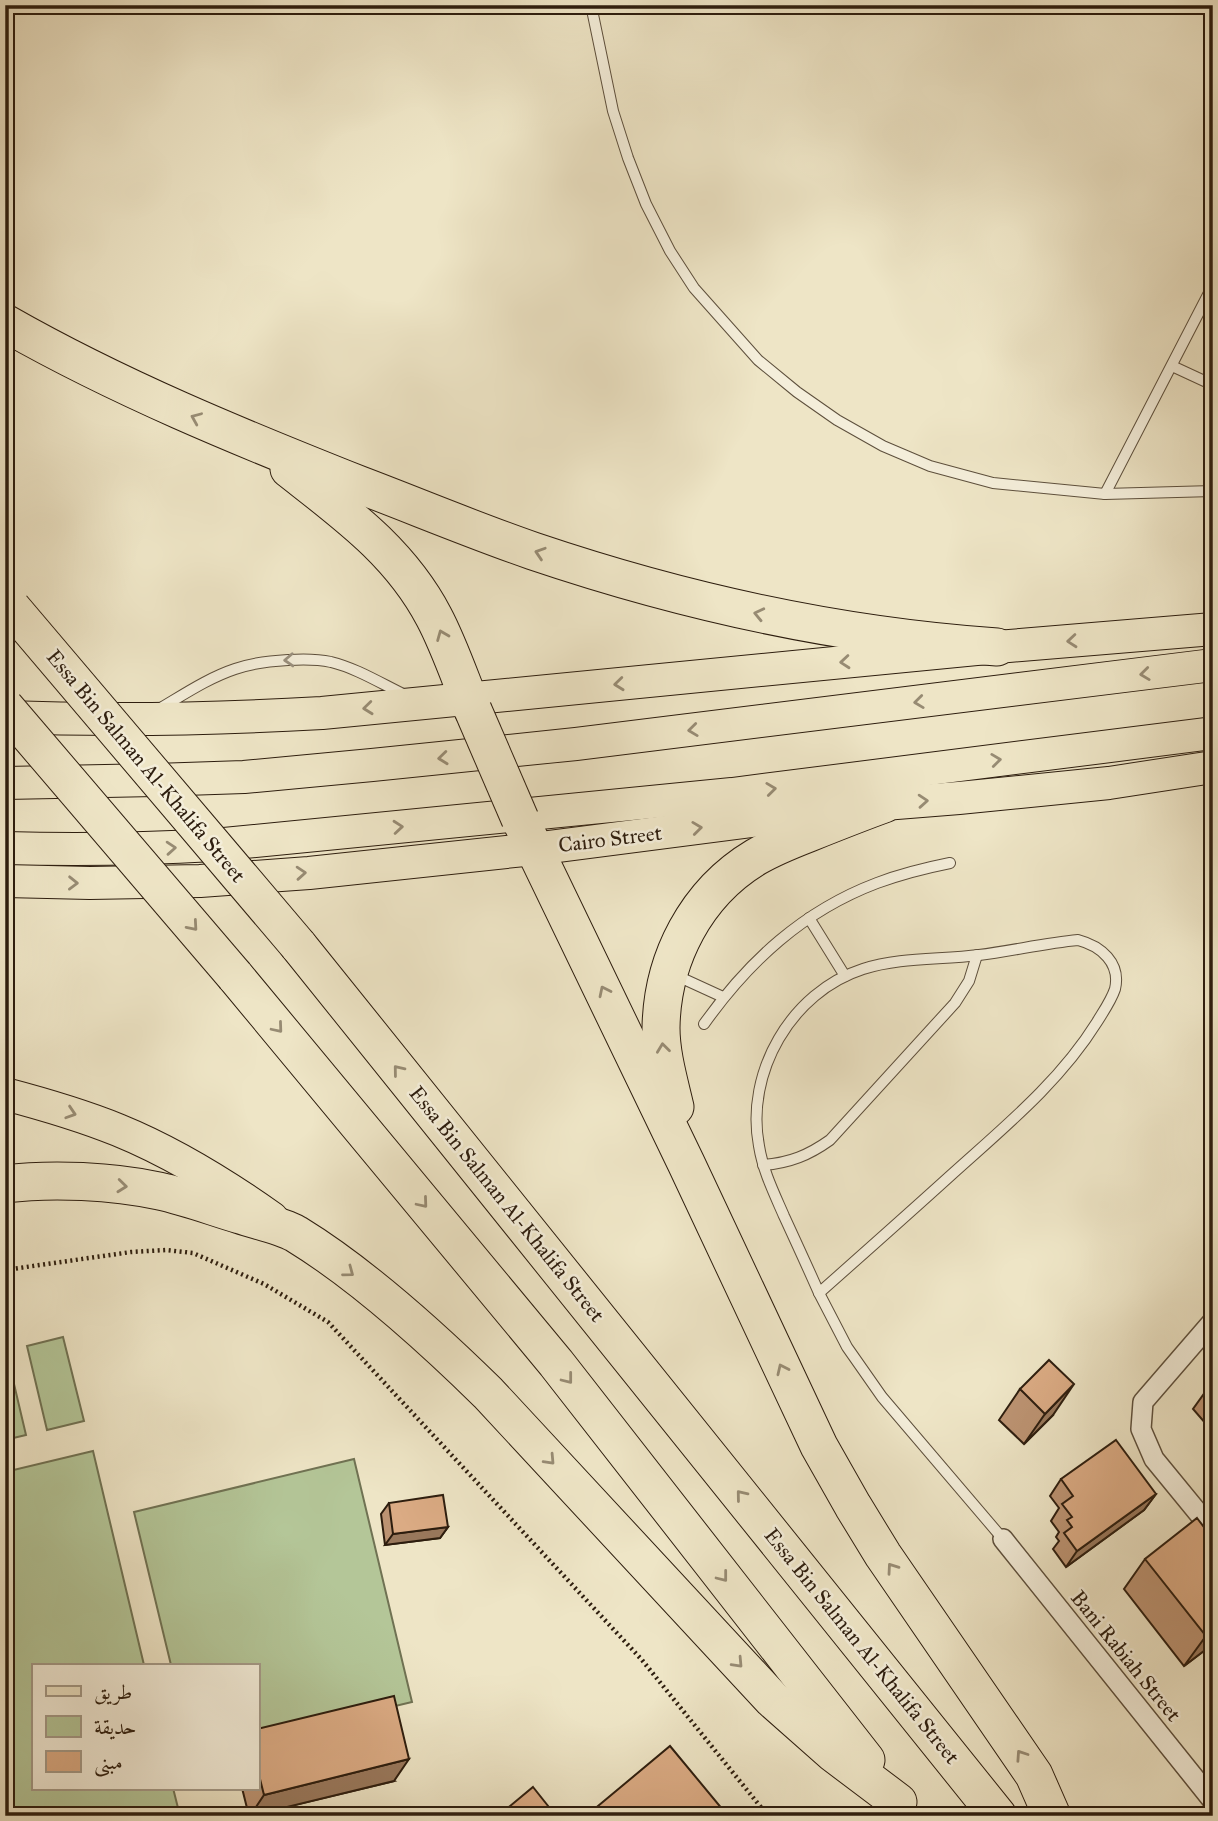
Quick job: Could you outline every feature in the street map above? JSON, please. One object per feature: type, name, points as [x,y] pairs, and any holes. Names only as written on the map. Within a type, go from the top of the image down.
[{"type":"highway","points":[[5,323],[138,392],[258,445],[475,530],[544,554],[647,586],[822,627],[938,643],[997,647]]},
{"type":"highway","points":[[258,445],[367,531],[415,586],[435,617],[527,834],[819,1446],[883,1555],[1021,1754],[1034,1775],[1052,1816]]},
{"type":"highway","name":"Essa Bin Salman Al-Khalifa Street","points":[[9,604],[298,946],[998,1816]]},
{"type":"highway","points":[[5,707],[235,975],[556,1363],[904,1809]]},
{"type":"highway","points":[[686,1163],[661,1030],[668,972],[693,918],[732,874],[756,857],[884,804]]},
{"type":"highway","points":[[5,1184],[48,1181],[130,1186],[189,1199],[293,1232],[352,1274],[457,1362],[772,1699],[833,1753],[904,1809]]},
{"type":"main road","points":[[5,717],[232,718],[322,713],[421,703],[471,704],[997,647],[1213,629]]},
{"type":"main road","points":[[5,783],[244,776],[372,765],[590,742],[1213,665]]},
{"type":"main road","name":"Cairo Street","points":[[5,848],[144,849],[214,845],[732,794],[1213,733]]},
{"type":"main road","name":"Cairo Street","points":[[5,881],[200,881],[309,873],[527,834],[959,798],[1109,783],[1213,767]]},
{"type":"main road","points":[[5,1094],[90,1119],[154,1147],[212,1179],[293,1232]]},
{"type":"street","points":[[1213,1321],[1143,1402],[1141,1429],[1154,1459],[1213,1531]]},
{"type":"street","name":"Bani Rabiah Street","points":[[1003,1539],[1213,1801]]},
{"type":"lane","points":[[591,5],[613,111],[628,158],[646,204],[670,251],[694,288],[758,360],[797,392],[837,420],[883,446],[930,466],[993,483],[1105,494],[1213,491]]},
{"type":"lane","points":[[1105,494],[1213,285]]},
{"type":"lane","points":[[1172,366],[1213,385]]},
{"type":"lane","points":[[142,719],[232,670],[249,665],[293,660],[313,659],[350,668],[421,703]]},
{"type":"lane","points":[[704,1024],[723,997],[763,953],[809,918],[842,898],[877,883],[950,863]]},
{"type":"lane","points":[[809,918],[845,976]]},
{"type":"lane","points":[[819,1293],[1028,1106],[1074,1055],[1111,999],[1115,987],[1111,961],[1102,950],[1091,943],[1078,940],[977,955],[882,964],[845,976],[825,987],[808,1002],[780,1037],[762,1078],[758,1099],[758,1144],[763,1166],[819,1293],[847,1347],[881,1396],[1003,1539]]},
{"type":"lane","points":[[763,1166],[799,1159],[830,1140],[955,1003],[969,981],[977,955]]},
{"type":"lane","points":[[668,972],[723,997]]},
{"type":"path","points":[[5,1270],[131,1252],[166,1250],[193,1253],[264,1284],[328,1322],[642,1660],[768,1816]]},
{"type":"green space","points":[[63,1337],[84,1421],[47,1430],[27,1346]]},
{"type":"green space","points":[[5,1351],[26,1435],[5,1440]]},
{"type":"green space","points":[[93,1451],[144,1664],[32,1664],[32,1790],[174,1790],[180,1816],[5,1816],[5,1472]]},
{"type":"green space","points":[[354,1459],[412,1702],[259,1739],[259,1664],[171,1664],[134,1512]]},
{"type":"building","points":[[1049,1360],[1074,1384],[1045,1414],[1020,1389]]},
{"type":"building","points":[[1116,1440],[1156,1494],[1077,1551],[1064,1533],[1072,1527],[1067,1520],[1072,1517],[1062,1504],[1073,1496],[1061,1479]]},
{"type":"building","points":[[443,1495],[448,1527],[393,1534],[389,1503]]},
{"type":"building","points":[[1197,1518],[1213,1539],[1213,1630],[1206,1636],[1145,1559]]},
{"type":"building","points":[[394,1696],[409,1759],[264,1795],[259,1775],[259,1729]]},
{"type":"building","points":[[670,1746],[728,1816],[586,1816]]},
{"type":"building","points":[[533,1787],[556,1816],[498,1816]]}]
